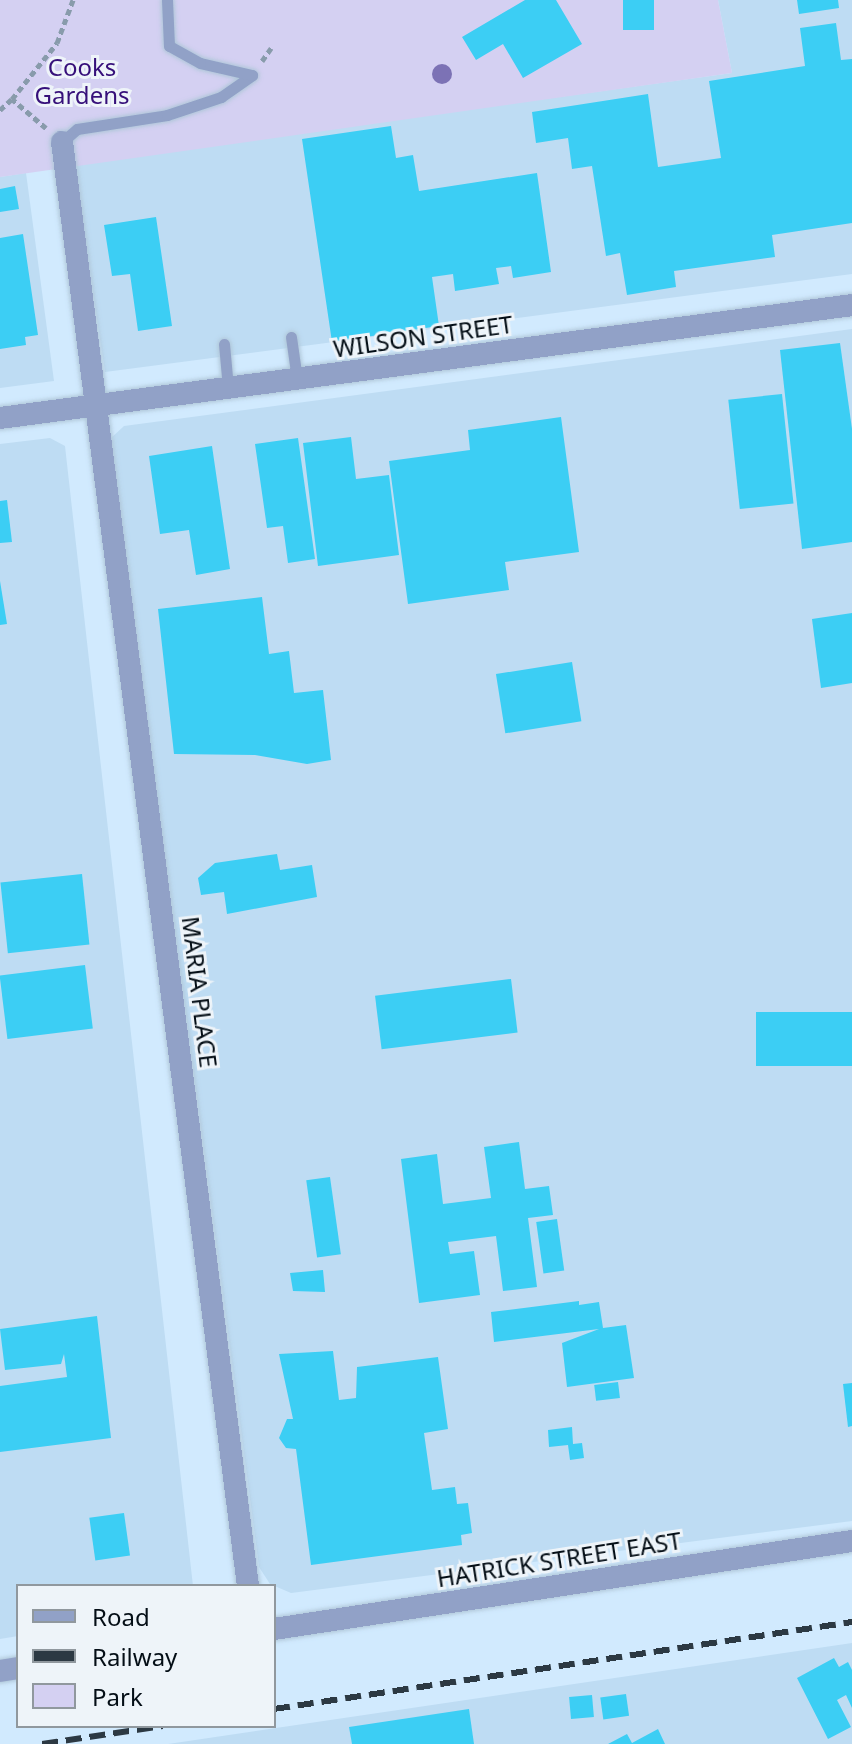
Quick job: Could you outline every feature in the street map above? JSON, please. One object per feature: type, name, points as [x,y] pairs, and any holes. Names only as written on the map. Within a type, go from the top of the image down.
[{"type":"street","name":"MARIA PLACE","points":[[62,142],[248,1584]]},
{"type":"street","name":"WILSON STREET","points":[[0,418],[852,305]]},
{"type":"street","name":"HATRICK STREET EAST","points":[[276,1629],[852,1541]]},
{"type":"lane","points":[[62,142],[77,129],[167,115],[221,97],[252,75],[200,63],[169,46],[167,0]]},
{"type":"lane","points":[[291,337],[297,379]]},
{"type":"lane","points":[[224,344],[228,388]]},
{"type":"path","points":[[0,110],[57,43],[73,0]]},
{"type":"path","points":[[12,99],[62,142]]},
{"type":"shaded area","points":[[718,0],[852,0],[852,274],[105,372],[74,164],[732,73]]},
{"type":"shaded area","points":[[26,173],[54,381],[0,388],[0,177]]},
{"type":"shaded area","points":[[852,329],[852,1521],[291,1593],[270,1584],[259,1567],[110,439],[124,426]]},
{"type":"shaded area","points":[[50,438],[65,446],[193,1584],[16,1584],[16,1636],[0,1639],[0,444]]},
{"type":"shaded area","points":[[852,1643],[852,1744],[168,1744]]},
{"type":"green space","name":"Cooks Gardens","points":[[0,0],[718,0],[732,73],[0,177]]},
{"type":"building","points":[[525,0],[556,0],[582,44],[523,78],[503,44],[476,60],[462,37]]},
{"type":"building","points":[[623,0],[654,0],[654,30],[623,30]]},
{"type":"building","points":[[797,0],[838,0],[839,8],[799,14]]},
{"type":"building","points":[[836,23],[841,60],[852,59],[852,223],[772,235],[775,257],[674,271],[676,287],[627,295],[620,253],[606,256],[592,166],[572,169],[568,138],[536,143],[532,112],[648,94],[658,167],[721,158],[709,81],[805,66],[800,28]]},
{"type":"building","points":[[391,126],[396,158],[413,155],[419,191],[537,173],[551,272],[513,278],[511,266],[496,268],[499,284],[455,291],[453,274],[432,277],[439,326],[332,342],[302,139]]},
{"type":"building","points":[[15,186],[19,209],[0,212],[0,189]]},
{"type":"building","points":[[156,217],[172,326],[138,331],[130,274],[112,276],[104,225]]},
{"type":"building","points":[[23,234],[38,335],[25,337],[26,345],[0,349],[0,238]]},
{"type":"building","points":[[840,343],[852,429],[852,542],[802,549],[780,350]]},
{"type":"building","points":[[782,394],[793,503],[740,509],[728,400]]},
{"type":"building","points":[[561,417],[579,552],[505,562],[509,590],[408,604],[389,461],[470,450],[468,430]]},
{"type":"building","points":[[351,437],[356,479],[389,475],[399,555],[318,566],[303,443]]},
{"type":"building","points":[[298,438],[315,559],[288,563],[283,526],[267,528],[255,444]]},
{"type":"building","points":[[212,446],[230,569],[196,575],[189,530],[160,534],[149,456]]},
{"type":"building","points":[[7,500],[12,542],[0,543],[0,501]]},
{"type":"building","points":[[0,581],[7,624],[0,625]]},
{"type":"building","points":[[262,597],[269,654],[289,651],[294,693],[323,690],[331,760],[307,764],[255,755],[174,754],[158,609]]},
{"type":"building","points":[[852,613],[852,683],[821,688],[812,619]]},
{"type":"building","points":[[572,662],[581,721],[505,733],[496,674]]},
{"type":"building","points":[[277,854],[280,870],[312,865],[317,897],[227,914],[224,892],[201,895],[198,878],[215,863]]},
{"type":"building","points":[[82,874],[89,945],[8,953],[0,883]]},
{"type":"building","points":[[85,965],[93,1029],[7,1039],[0,975]]},
{"type":"building","points":[[511,979],[518,1033],[382,1049],[375,996]]},
{"type":"building","points":[[756,1012],[852,1012],[852,1066],[756,1066]]},
{"type":"building","points":[[519,1142],[525,1189],[549,1186],[553,1215],[528,1218],[537,1287],[503,1291],[496,1236],[448,1242],[450,1254],[474,1251],[480,1295],[419,1303],[401,1159],[437,1154],[443,1204],[491,1198],[484,1147]]},
{"type":"building","points":[[330,1177],[341,1254],[317,1258],[306,1180]]},
{"type":"building","points":[[557,1219],[564,1270],[543,1273],[536,1222]]},
{"type":"building","points":[[323,1270],[325,1292],[293,1291],[290,1273]]},
{"type":"building","points":[[579,1301],[579,1305],[599,1302],[603,1328],[626,1325],[634,1378],[567,1387],[562,1343],[599,1329],[494,1342],[491,1312]]},
{"type":"building","points":[[97,1316],[111,1438],[0,1452],[0,1386],[67,1377],[64,1354],[61,1364],[5,1370],[0,1329]]},
{"type":"building","points":[[333,1351],[339,1400],[356,1398],[357,1367],[438,1357],[448,1429],[424,1433],[432,1490],[455,1487],[457,1504],[468,1503],[472,1533],[461,1535],[462,1545],[311,1565],[296,1449],[286,1448],[279,1438],[287,1419],[293,1419],[279,1354]]},
{"type":"building","points":[[618,1382],[620,1398],[596,1401],[594,1385]]},
{"type":"building","points":[[852,1383],[852,1426],[848,1427],[843,1384]]},
{"type":"building","points":[[572,1427],[573,1444],[582,1443],[584,1458],[570,1460],[568,1445],[549,1447],[548,1430]]},
{"type":"building","points":[[124,1513],[130,1556],[95,1560],[89,1518]]},
{"type":"building","points":[[834,1658],[839,1667],[848,1662],[852,1670],[852,1708],[846,1695],[837,1700],[851,1727],[828,1739],[797,1678]]},
{"type":"building","points":[[626,1694],[629,1716],[603,1719],[600,1698]]},
{"type":"building","points":[[592,1695],[594,1717],[571,1719],[569,1697]]},
{"type":"building","points":[[469,1709],[474,1744],[352,1744],[349,1727]]},
{"type":"building","points":[[658,1729],[665,1744],[608,1744],[627,1734],[632,1743]]},
{"type":"railway","points":[[276,1709],[852,1622]]},
{"type":"railway","points":[[42,1744],[150,1728]]}]
